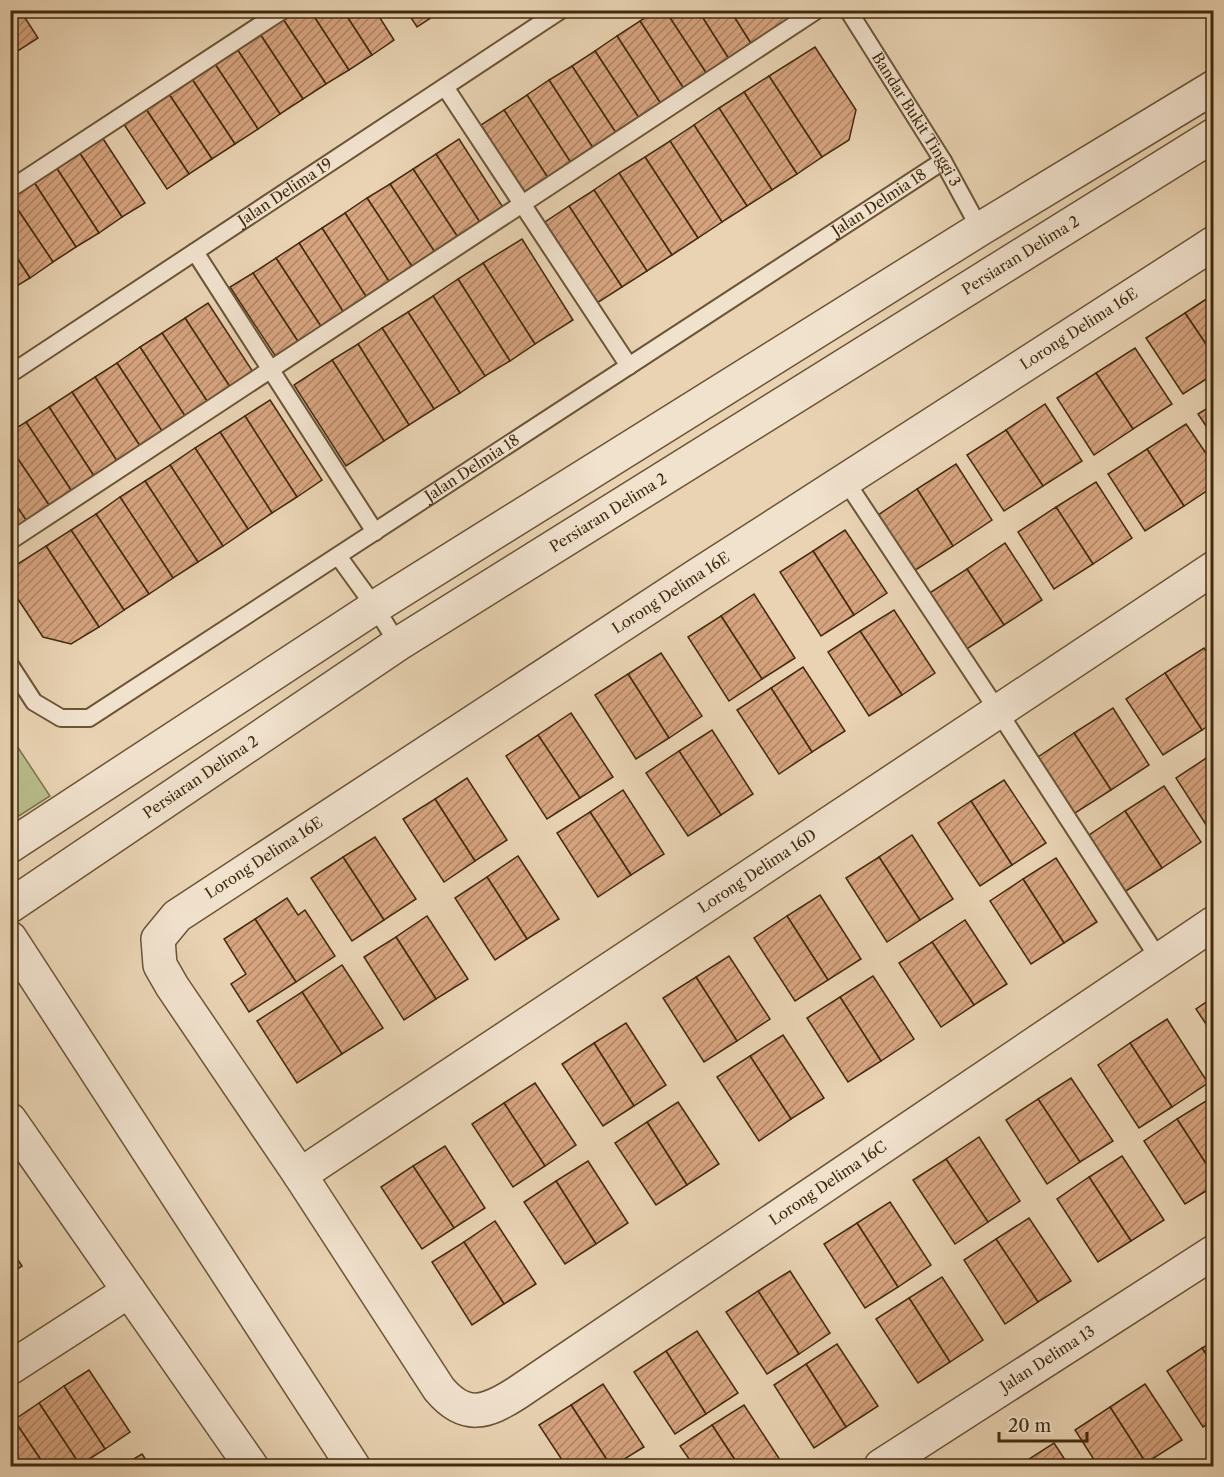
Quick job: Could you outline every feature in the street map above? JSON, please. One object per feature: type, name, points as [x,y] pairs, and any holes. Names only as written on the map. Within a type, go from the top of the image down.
[{"type":"street","points":[[10,846],[375,607],[980,229],[1204,93],[1214,60]]},
{"type":"street","name":"Persiaran Delima 2","points":[[10,906],[398,644],[1214,135]]},
{"type":"street","name":"Lorong Delima 16E","points":[[160,964],[158,939],[177,916],[845,480],[1214,243]]},
{"type":"street","name":"Lorong Delima 16D","points":[[300,1174],[1214,568]]},
{"type":"street","name":"Lorong Delima 16C","points":[[160,964],[172,986],[300,1174],[439,1389],[448,1400],[458,1407],[469,1410],[484,1409],[501,1403],[1214,923]]},
{"type":"street","points":[[10,938],[352,1467]]},
{"type":"street","points":[[10,1120],[250,1467]]},
{"type":"street","name":"Jalan Delima 13","points":[[881,1467],[1214,1252]]},
{"type":"street","points":[[10,1368],[129,1291]]},
{"type":"lane","points":[[10,189],[283,10]]},
{"type":"lane","name":"Jalan Delima 19","points":[[10,374],[561,10]]},
{"type":"lane","points":[[10,541],[817,10]]},
{"type":"lane","name":"Bandar Bukit Tinggi 3","points":[[848,10],[943,161],[980,229]]},
{"type":"lane","points":[[445,87],[629,366]]},
{"type":"lane","name":"Jalan Delmia 18","points":[[10,665],[34,702],[60,718],[89,718],[943,161]]},
{"type":"lane","points":[[195,252],[375,532]]},
{"type":"lane","points":[[845,480],[1159,959]]},
{"type":"lane","points":[[338,556],[375,607],[398,644]]},
{"type":"green space","points":[[11,737],[50,796],[10,821]]},
{"type":"building","points":[[10,10],[20,10],[38,38],[10,56]]},
{"type":"building","points":[[282,10],[310,10],[349,70],[326,84],[279,13]]},
{"type":"building","points":[[310,10],[343,10],[372,55],[349,70]]},
{"type":"building","points":[[343,10],[375,10],[394,40],[372,55]]},
{"type":"building","points":[[406,10],[439,10],[440,12],[417,27]]},
{"type":"building","points":[[657,10],[665,10],[709,77],[686,92],[640,21]]},
{"type":"building","points":[[665,10],[698,10],[731,62],[709,77]]},
{"type":"building","points":[[698,10],[730,10],[754,48],[731,62]]},
{"type":"building","points":[[730,10],[793,10],[798,19],[754,48]]},
{"type":"building","points":[[279,13],[326,84],[303,99],[256,28]]},
{"type":"building","points":[[640,21],[686,92],[663,107],[617,36]]},
{"type":"building","points":[[256,28],[303,99],[280,114],[233,43]]},
{"type":"building","points":[[617,36],[663,107],[641,121],[595,51]]},
{"type":"building","points":[[233,43],[280,114],[258,129],[211,58]]},
{"type":"building","points":[[815,47],[856,110],[849,140],[822,157],[769,76]]},
{"type":"building","points":[[595,51],[641,121],[618,136],[572,66]]},
{"type":"building","points":[[211,58],[258,129],[235,144],[188,73]]},
{"type":"building","points":[[572,66],[618,136],[595,151],[549,80]]},
{"type":"building","points":[[188,73],[235,144],[212,159],[165,88]]},
{"type":"building","points":[[769,76],[822,157],[797,174],[744,92]]},
{"type":"building","points":[[549,80],[595,151],[573,166],[527,95]]},
{"type":"building","points":[[165,88],[212,159],[189,174],[142,103]]},
{"type":"building","points":[[744,92],[797,174],[772,190],[719,108]]},
{"type":"building","points":[[527,95],[573,166],[550,181],[504,110]]},
{"type":"building","points":[[142,103],[189,174],[167,189],[119,117]]},
{"type":"building","points":[[719,108],[772,190],[747,206],[694,125]]},
{"type":"building","points":[[504,110],[550,181],[527,196],[481,125]]},
{"type":"building","points":[[694,125],[747,206],[722,222],[670,141]]},
{"type":"building","points":[[98,131],[145,203],[122,217],[75,146]]},
{"type":"building","points":[[459,139],[506,212],[483,227],[436,154]]},
{"type":"building","points":[[670,141],[722,222],[698,238],[645,157]]},
{"type":"building","points":[[75,146],[122,217],[99,233],[52,161]]},
{"type":"building","points":[[436,154],[483,227],[461,242],[413,169]]},
{"type":"building","points":[[645,157],[698,238],[672,255],[619,173]]},
{"type":"building","points":[[52,161],[99,233],[76,247],[30,176]]},
{"type":"building","points":[[413,169],[461,242],[438,257],[390,184]]},
{"type":"building","points":[[619,173],[672,255],[647,271],[594,190]]},
{"type":"building","points":[[30,176],[76,247],[53,262],[10,198],[10,189]]},
{"type":"building","points":[[390,184],[438,257],[415,271],[367,198]]},
{"type":"building","points":[[594,190],[647,271],[622,287],[569,206]]},
{"type":"building","points":[[10,198],[53,262],[30,278],[10,247]]},
{"type":"building","points":[[367,198],[415,271],[392,286],[345,213]]},
{"type":"building","points":[[569,206],[622,287],[597,303],[545,222]]},
{"type":"building","points":[[345,213],[392,286],[369,301],[322,228]]},
{"type":"building","points":[[322,228],[369,301],[346,316],[299,243]]},
{"type":"building","points":[[522,239],[573,320],[535,344],[483,263]]},
{"type":"building","points":[[299,243],[346,316],[324,331],[276,258]]},
{"type":"building","points":[[10,247],[30,278],[10,290]]},
{"type":"building","points":[[276,258],[324,331],[301,346],[253,273]]},
{"type":"building","points":[[483,263],[535,344],[510,361],[458,279]]},
{"type":"building","points":[[253,273],[301,346],[278,360],[230,287]]},
{"type":"building","points":[[458,279],[510,361],[485,376],[433,296]]},
{"type":"building","points":[[1214,294],[1214,356],[1185,313]]},
{"type":"building","points":[[433,296],[485,376],[460,393],[408,312]]},
{"type":"building","points":[[208,303],[255,375],[232,390],[185,318]]},
{"type":"building","points":[[408,312],[460,393],[434,409],[382,328]]},
{"type":"building","points":[[1185,313],[1214,356],[1214,374],[1183,394],[1146,338]]},
{"type":"building","points":[[185,318],[232,390],[209,404],[162,333]]},
{"type":"building","points":[[382,328],[434,409],[409,425],[358,344]]},
{"type":"building","points":[[162,333],[209,404],[187,419],[140,347]]},
{"type":"building","points":[[358,344],[409,425],[384,441],[332,360]]},
{"type":"building","points":[[140,347],[187,419],[164,434],[117,363]]},
{"type":"building","points":[[1135,348],[1172,404],[1133,429],[1096,373]]},
{"type":"building","points":[[332,360],[384,441],[346,466],[294,385]]},
{"type":"building","points":[[117,363],[164,434],[142,449],[95,377]]},
{"type":"building","points":[[1096,373],[1133,429],[1094,455],[1057,398]]},
{"type":"building","points":[[95,377],[142,449],[119,464],[72,392]]},
{"type":"building","points":[[72,392],[119,464],[96,479],[49,407]]},
{"type":"building","points":[[270,400],[322,480],[297,497],[245,416]]},
{"type":"building","points":[[1045,404],[1082,461],[1043,486],[1006,430]]},
{"type":"building","points":[[1214,404],[1214,438],[1198,414]]},
{"type":"building","points":[[49,407],[96,479],[73,493],[26,422]]},
{"type":"building","points":[[245,416],[297,497],[272,513],[220,432]]},
{"type":"building","points":[[26,422],[73,493],[51,508],[10,447],[10,432]]},
{"type":"building","points":[[1186,424],[1214,465],[1214,486],[1184,506],[1147,449]]},
{"type":"building","points":[[1006,430],[1043,486],[1004,511],[967,455]]},
{"type":"building","points":[[220,432],[272,513],[248,529],[195,448]]},
{"type":"building","points":[[10,447],[51,508],[28,523],[10,496]]},
{"type":"building","points":[[195,448],[248,529],[223,546],[170,465]]},
{"type":"building","points":[[1147,449],[1184,506],[1145,531],[1108,474]]},
{"type":"building","points":[[956,464],[992,520],[953,546],[917,489]]},
{"type":"building","points":[[170,465],[223,546],[198,562],[145,481]]},
{"type":"building","points":[[145,481],[198,562],[173,578],[120,497]]},
{"type":"building","points":[[1096,482],[1132,538],[1093,564],[1056,507]]},
{"type":"building","points":[[917,489],[953,546],[914,571],[878,515]]},
{"type":"building","points":[[10,496],[28,523],[10,534]]},
{"type":"building","points":[[120,497],[173,578],[149,594],[96,514]]},
{"type":"building","points":[[1056,507],[1093,564],[1054,589],[1018,532]]},
{"type":"building","points":[[96,514],[149,594],[124,610],[71,530]]},
{"type":"building","points":[[71,530],[124,610],[99,627],[46,546]]},
{"type":"building","points":[[845,530],[887,593],[854,615],[813,551]]},
{"type":"building","points":[[1005,543],[1042,600],[1004,625],[967,569]]},
{"type":"building","points":[[46,546],[99,627],[71,644],[43,637],[10,587],[10,569]]},
{"type":"building","points":[[813,551],[854,615],[821,636],[780,572]]},
{"type":"building","points":[[967,569],[1004,625],[965,650],[928,594]]},
{"type":"building","points":[[754,594],[795,658],[762,679],[721,616]]},
{"type":"building","points":[[894,610],[935,673],[902,695],[860,631]]},
{"type":"building","points":[[721,616],[762,679],[729,701],[688,637]]},
{"type":"building","points":[[860,631],[902,695],[869,716],[828,652]]},
{"type":"building","points":[[1204,648],[1214,662],[1214,722],[1202,730],[1165,673]]},
{"type":"building","points":[[661,653],[702,716],[669,738],[628,674]]},
{"type":"building","points":[[803,667],[845,731],[812,752],[771,688]]},
{"type":"building","points":[[1165,673],[1202,730],[1163,755],[1126,699]]},
{"type":"building","points":[[628,674],[669,738],[636,759],[595,695]]},
{"type":"building","points":[[771,688],[812,752],[779,774],[737,710]]},
{"type":"building","points":[[1113,708],[1149,765],[1111,790],[1074,733]]},
{"type":"building","points":[[571,713],[613,777],[580,798],[538,735]]},
{"type":"building","points":[[712,730],[753,794],[721,815],[679,751]]},
{"type":"building","points":[[1074,733],[1111,790],[1072,815],[1035,759]]},
{"type":"building","points":[[538,735],[580,798],[547,819],[506,756]]},
{"type":"building","points":[[679,751],[721,815],[688,836],[646,773]]},
{"type":"building","points":[[1214,753],[1214,833],[1212,834],[1176,778]]},
{"type":"building","points":[[467,778],[507,840],[475,861],[435,799]]},
{"type":"building","points":[[1004,780],[1046,843],[1012,865],[971,801]]},
{"type":"building","points":[[1164,786],[1201,842],[1162,868],[1125,811]]},
{"type":"building","points":[[623,790],[664,854],[631,875],[590,812]]},
{"type":"building","points":[[435,799],[475,861],[444,882],[403,819]]},
{"type":"building","points":[[971,801],[1012,865],[980,886],[938,823]]},
{"type":"building","points":[[1125,811],[1162,868],[1123,893],[1086,837]]},
{"type":"building","points":[[590,812],[631,875],[598,897],[557,833]]},
{"type":"building","points":[[912,835],[953,899],[920,920],[879,857]]},
{"type":"building","points":[[375,837],[416,899],[384,920],[343,857]]},
{"type":"building","points":[[518,856],[559,919],[527,939],[487,877]]},
{"type":"building","points":[[343,857],[384,920],[352,941],[311,878]]},
{"type":"building","points":[[879,857],[920,920],[887,942],[846,878]]},
{"type":"building","points":[[1056,858],[1097,922],[1064,943],[1023,879]]},
{"type":"building","points":[[487,877],[527,939],[495,960],[455,898]]},
{"type":"building","points":[[1023,879],[1064,943],[1031,964],[990,901]]},
{"type":"building","points":[[820,895],[861,959],[828,980],[787,916]]},
{"type":"building","points":[[287,898],[298,915],[305,910],[335,956],[296,982],[255,919]]},
{"type":"building","points":[[427,916],[468,979],[436,999],[396,937]]},
{"type":"building","points":[[787,916],[828,980],[795,1001],[754,938]]},
{"type":"building","points":[[255,919],[296,982],[249,1012],[231,984],[246,974],[224,939]]},
{"type":"building","points":[[965,920],[1007,984],[974,1005],[932,942]]},
{"type":"building","points":[[396,937],[436,999],[404,1020],[364,957]]},
{"type":"building","points":[[932,942],[974,1005],[941,1027],[899,963]]},
{"type":"building","points":[[729,956],[770,1019],[737,1041],[696,977]]},
{"type":"building","points":[[342,965],[383,1028],[342,1054],[302,992]]},
{"type":"building","points":[[873,976],[914,1039],[881,1061],[840,997]]},
{"type":"building","points":[[696,977],[737,1041],[704,1062],[663,998]]},
{"type":"building","points":[[302,992],[342,1054],[297,1083],[257,1021]]},
{"type":"building","points":[[840,997],[881,1061],[848,1082],[807,1018]]},
{"type":"building","points":[[1214,997],[1214,1036],[1196,1009]]},
{"type":"building","points":[[1167,1019],[1208,1083],[1172,1107],[1130,1043]]},
{"type":"building","points":[[626,1023],[666,1085],[634,1106],[594,1043]]},
{"type":"building","points":[[783,1035],[824,1098],[791,1119],[750,1056]]},
{"type":"building","points":[[594,1043],[634,1106],[603,1126],[562,1064]]},
{"type":"building","points":[[1130,1043],[1172,1107],[1139,1128],[1098,1065]]},
{"type":"building","points":[[750,1056],[791,1119],[759,1141],[717,1077]]},
{"type":"building","points":[[1071,1078],[1113,1141],[1080,1162],[1038,1099]]},
{"type":"building","points":[[535,1083],[576,1145],[545,1166],[504,1103]]},
{"type":"building","points":[[1214,1096],[1214,1176],[1177,1119]]},
{"type":"building","points":[[1038,1099],[1080,1162],[1047,1184],[1006,1120]]},
{"type":"building","points":[[678,1102],[719,1164],[687,1185],[647,1122]]},
{"type":"building","points":[[504,1103],[545,1166],[513,1187],[472,1124]]},
{"type":"building","points":[[1177,1119],[1214,1176],[1214,1186],[1185,1204],[1144,1141]]},
{"type":"building","points":[[647,1122],[687,1185],[656,1205],[615,1143]]},
{"type":"building","points":[[979,1137],[1020,1201],[988,1222],[946,1159]]},
{"type":"building","points":[[445,1146],[485,1208],[454,1228],[413,1166]]},
{"type":"building","points":[[1122,1156],[1164,1220],[1131,1241],[1089,1177]]},
{"type":"building","points":[[946,1159],[988,1222],[955,1244],[913,1180]]},
{"type":"building","points":[[588,1161],[628,1223],[596,1244],[556,1181]]},
{"type":"building","points":[[413,1166],[454,1228],[422,1249],[381,1187]]},
{"type":"building","points":[[1089,1177],[1131,1241],[1098,1262],[1057,1199]]},
{"type":"building","points":[[556,1181],[596,1244],[565,1264],[524,1202]]},
{"type":"building","points":[[890,1202],[931,1265],[898,1287],[857,1223]]},
{"type":"building","points":[[1029,1218],[1071,1281],[1038,1302],[996,1239]]},
{"type":"building","points":[[495,1221],[536,1284],[504,1304],[464,1242]]},
{"type":"building","points":[[857,1223],[898,1287],[865,1308],[824,1244]]},
{"type":"building","points":[[996,1239],[1038,1302],[1005,1324],[964,1260]]},
{"type":"building","points":[[464,1242],[504,1304],[472,1325],[432,1262]]},
{"type":"building","points":[[10,1248],[22,1266],[10,1274]]},
{"type":"building","points":[[790,1271],[830,1333],[799,1354],[758,1291]]},
{"type":"building","points":[[942,1277],[983,1340],[950,1362],[909,1298]]},
{"type":"building","points":[[758,1291],[799,1354],[767,1374],[726,1312]]},
{"type":"building","points":[[909,1298],[950,1362],[918,1383],[876,1319]]},
{"type":"building","points":[[697,1331],[738,1393],[706,1414],[666,1351]]},
{"type":"building","points":[[1214,1341],[1214,1366],[1202,1348]]},
{"type":"building","points":[[837,1344],[878,1406],[846,1427],[806,1364]]},
{"type":"building","points":[[1202,1348],[1214,1366],[1214,1420],[1203,1427],[1167,1371]]},
{"type":"building","points":[[666,1351],[706,1414],[675,1434],[634,1372]]},
{"type":"building","points":[[806,1364],[846,1427],[814,1448],[774,1385]]},
{"type":"building","points":[[89,1370],[130,1432],[105,1449],[64,1386]]},
{"type":"building","points":[[603,1384],[644,1447],[613,1466],[571,1405]]},
{"type":"building","points":[[1145,1384],[1182,1440],[1146,1463],[1110,1407]]},
{"type":"building","points":[[64,1386],[105,1449],[80,1465],[39,1403]]},
{"type":"building","points":[[39,1403],[80,1465],[45,1466],[14,1420]]},
{"type":"building","points":[[571,1405],[611,1466],[566,1466],[539,1425]]},
{"type":"building","points":[[744,1405],[784,1466],[739,1466],[712,1425]]},
{"type":"building","points":[[1110,1407],[1146,1463],[1142,1466],[1098,1466],[1075,1430]]},
{"type":"building","points":[[14,1420],[45,1466],[10,1466],[10,1422]]},
{"type":"building","points":[[712,1425],[739,1466],[694,1466],[680,1446]]},
{"type":"building","points":[[1054,1443],[1069,1466],[1018,1466]]},
{"type":"building","points":[[142,1454],[150,1466],[122,1466]]}]
